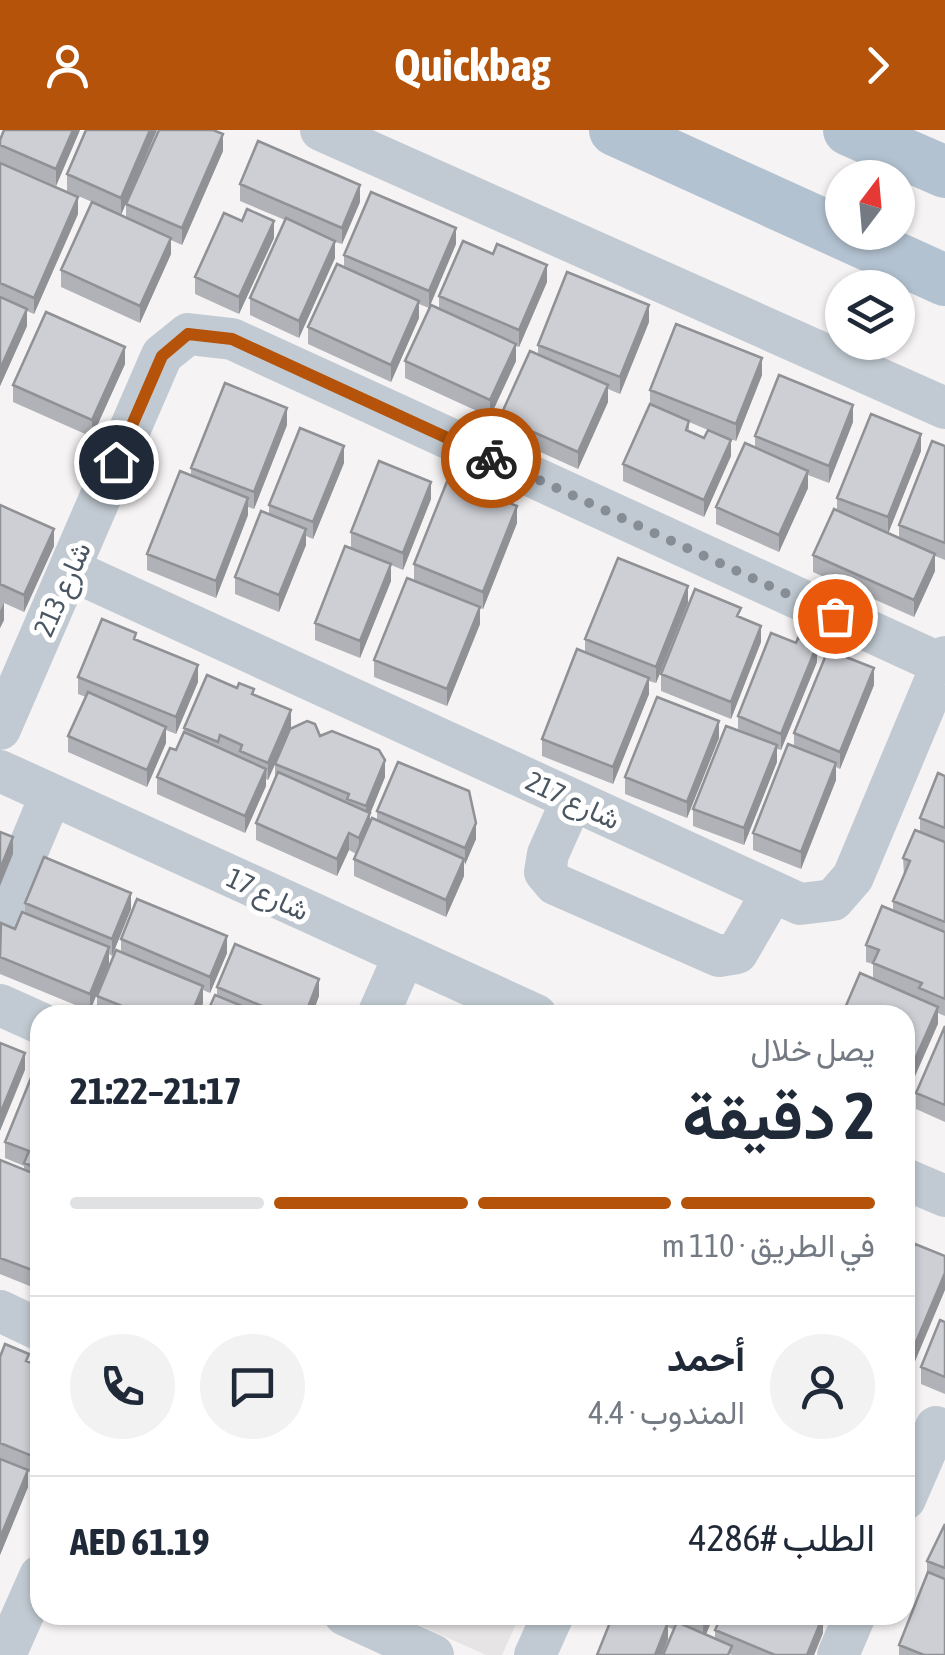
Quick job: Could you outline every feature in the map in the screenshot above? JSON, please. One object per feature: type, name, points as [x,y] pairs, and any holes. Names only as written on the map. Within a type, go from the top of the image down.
[{"type":"main road","points":[[615,130],[945,280]]},
{"type":"main road","points":[[849,130],[945,172]]},
{"type":"street","points":[[321,130],[945,408]]},
{"type":"street","name":"شارع 213","points":[[0,729],[162,356],[188,334],[232,339],[943,661]]},
{"type":"street","name":"شارع 217","points":[[70,570],[800,904],[833,900],[853,878],[943,661]]},
{"type":"street","name":"شارع 17","points":[[0,771],[514,1005]]},
{"type":"street","points":[[0,916],[51,795]]},
{"type":"street","points":[[572,800],[548,854],[545,872],[554,884],[719,956],[738,953],[772,893]]},
{"type":"street","points":[[382,1005],[404,956]]},
{"type":"street","points":[[0,1005],[30,1018]]},
{"type":"street","points":[[915,1183],[945,1196]]},
{"type":"street","points":[[0,1311],[30,1325]]},
{"type":"street","points":[[915,1467],[929,1423]]},
{"type":"street","points":[[8,1629],[30,1593]]},
{"type":"street","points":[[367,1625],[433,1655]]},
{"type":"street","points":[[534,1655],[548,1625]]},
{"type":"street","points":[[838,1655],[851,1625]]},
{"type":"shaded area","points":[[419,1625],[516,1625],[502,1655],[486,1655]]},
{"type":"building","points":[[4,130],[73,130],[56,169],[0,145]]},
{"type":"building","points":[[86,130],[150,130],[121,198],[67,174]]},
{"type":"building","points":[[159,130],[213,130],[223,134],[182,228],[126,204]]},
{"type":"building","points":[[258,141],[360,185],[342,228],[240,184]]},
{"type":"building","points":[[0,163],[78,197],[34,298],[0,283]]},
{"type":"building","points":[[371,192],[456,228],[429,291],[344,255]]},
{"type":"building","points":[[92,202],[171,238],[140,306],[61,270]]},
{"type":"building","points":[[247,209],[274,221],[239,297],[195,277],[224,213],[242,221]]},
{"type":"building","points":[[286,218],[335,241],[299,321],[250,298]]},
{"type":"building","points":[[463,241],[493,254],[497,244],[547,265],[519,330],[439,296]]},
{"type":"building","points":[[337,264],[419,301],[391,365],[308,327]]},
{"type":"building","points":[[567,272],[649,305],[620,377],[538,345]]},
{"type":"building","points":[[0,297],[27,309],[0,369]]},
{"type":"building","points":[[431,305],[516,344],[490,400],[405,361]]},
{"type":"building","points":[[46,312],[125,347],[92,420],[13,385]]},
{"type":"building","points":[[676,324],[762,358],[736,424],[650,390]]},
{"type":"building","points":[[530,351],[608,385],[578,452],[500,417]]},
{"type":"building","points":[[779,375],[853,405],[829,466],[755,436]]},
{"type":"building","points":[[225,383],[287,408],[254,492],[191,468]]},
{"type":"building","points":[[650,404],[689,421],[686,430],[704,438],[708,430],[731,440],[704,500],[623,464]]},
{"type":"building","points":[[871,414],[921,434],[888,517],[837,498]]},
{"type":"building","points":[[300,428],[344,446],[313,522],[269,505]]},
{"type":"building","points":[[932,441],[945,446],[945,543],[899,525]]},
{"type":"building","points":[[745,443],[808,471],[779,535],[716,507]]},
{"type":"building","points":[[379,461],[431,482],[403,553],[351,532]]},
{"type":"building","points":[[180,471],[248,498],[216,581],[147,554]]},
{"type":"building","points":[[448,479],[517,506],[483,592],[414,564]]},
{"type":"building","points":[[0,505],[54,529],[24,595],[0,584]]},
{"type":"building","points":[[834,509],[935,554],[914,600],[813,555]]},
{"type":"building","points":[[261,511],[306,529],[279,595],[235,577]]},
{"type":"building","points":[[345,546],[391,564],[360,641],[315,623]]},
{"type":"building","points":[[618,558],[688,586],[656,667],[585,639]]},
{"type":"building","points":[[407,578],[480,607],[447,689],[374,660]]},
{"type":"building","points":[[695,589],[741,608],[737,616],[761,626],[731,702],[661,674]]},
{"type":"building","points":[[102,619],[136,633],[134,639],[198,665],[176,717],[78,677]]},
{"type":"building","points":[[771,633],[796,643],[798,638],[817,645],[781,734],[738,716]]},
{"type":"building","points":[[577,649],[649,678],[613,767],[542,739]]},
{"type":"building","points":[[828,650],[874,668],[840,752],[794,733]]},
{"type":"building","points":[[207,675],[237,688],[239,683],[254,689],[252,694],[291,710],[268,763],[240,751],[242,745],[220,735],[218,742],[184,728]]},
{"type":"building","points":[[88,692],[166,727],[147,770],[68,736]]},
{"type":"building","points":[[657,697],[719,721],[687,802],[625,777]]},
{"type":"building","points":[[307,721],[315,724],[320,736],[332,731],[379,750],[385,760],[366,806],[347,799],[349,794],[275,764],[290,729]]},
{"type":"building","points":[[726,726],[777,745],[744,828],[693,809]]},
{"type":"building","points":[[184,732],[266,769],[245,816],[157,777],[170,748],[176,750]]},
{"type":"building","points":[[788,744],[836,763],[801,852],[753,833]]},
{"type":"building","points":[[398,762],[469,791],[476,823],[465,848],[377,811]]},
{"type":"building","points":[[278,772],[370,813],[359,838],[349,833],[337,859],[256,823]]},
{"type":"building","points":[[938,773],[945,776],[945,828],[920,818]]},
{"type":"building","points":[[372,818],[464,859],[446,900],[354,859]]},
{"type":"building","points":[[915,830],[945,842],[945,922],[893,901],[910,861],[903,858]]},
{"type":"building","points":[[0,832],[13,837],[0,869]]},
{"type":"building","points":[[44,857],[131,893],[112,939],[25,903]]},
{"type":"building","points":[[137,899],[227,936],[210,977],[121,939]]},
{"type":"building","points":[[882,906],[945,932],[945,999],[919,988],[922,983],[873,963],[879,950],[866,945]]},
{"type":"building","points":[[22,912],[109,947],[90,994],[0,957],[1,923],[15,929]]},
{"type":"building","points":[[235,944],[319,979],[309,1005],[259,1005],[217,987]]},
{"type":"building","points":[[116,950],[203,986],[195,1005],[119,1005],[97,996]]},
{"type":"building","points":[[860,973],[938,1007],[915,1059],[915,1005],[846,1005]]},
{"type":"building","points":[[215,995],[240,1005],[210,1005]]},
{"type":"building","points":[[945,1026],[945,1105],[916,1093]]},
{"type":"building","points":[[0,1043],[25,1053],[0,1114]]},
{"type":"building","points":[[30,1080],[30,1165],[24,1163],[29,1151],[5,1142]]},
{"type":"building","points":[[0,1160],[30,1172],[30,1269],[0,1258]]},
{"type":"building","points":[[915,1244],[945,1256],[945,1273],[915,1344]]},
{"type":"building","points":[[940,1320],[945,1322],[945,1377],[921,1367]]},
{"type":"building","points":[[5,1344],[29,1354],[26,1361],[30,1362],[30,1455],[0,1443],[0,1357]]},
{"type":"building","points":[[0,1459],[28,1470],[0,1538]]},
{"type":"building","points":[[945,1524],[945,1568],[927,1561]]},
{"type":"building","points":[[928,1572],[945,1579],[945,1655],[924,1655],[899,1645],[907,1625],[915,1625],[915,1605]]},
{"type":"building","points":[[609,1625],[667,1625],[655,1655],[597,1655]]},
{"type":"building","points":[[676,1625],[732,1646],[728,1655],[663,1655]]},
{"type":"building","points":[[717,1625],[819,1625],[807,1655],[775,1655],[715,1630]]},
{"type":"way so far","points":[[491,458],[835,616]]},
{"type":"route","points":[[116,462],[162,356],[188,334],[232,339],[491,458]]}]
